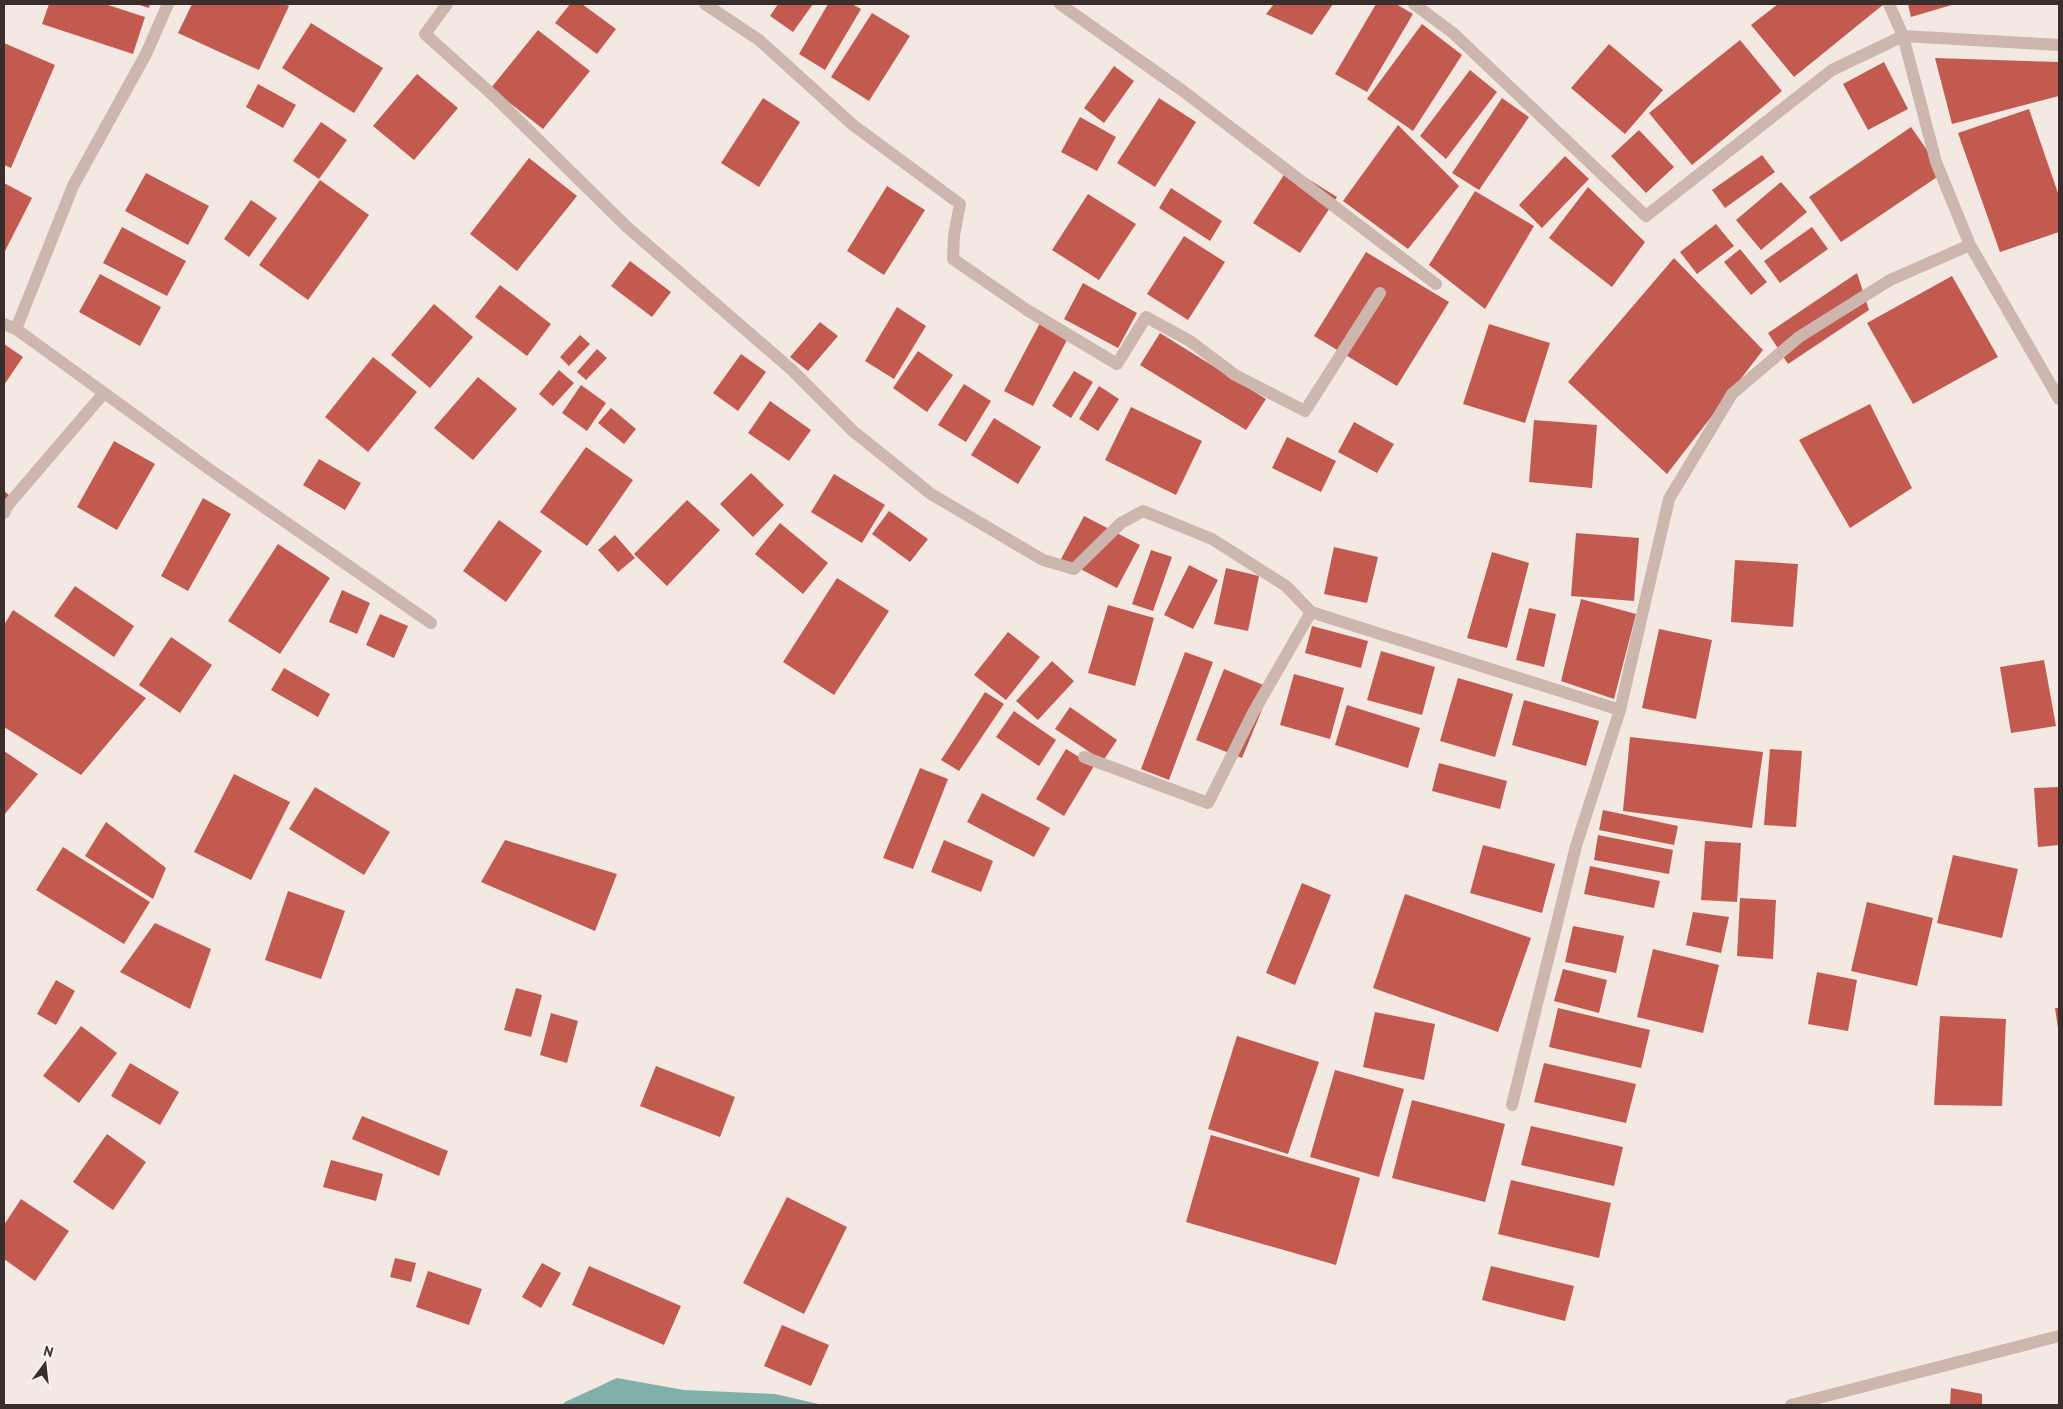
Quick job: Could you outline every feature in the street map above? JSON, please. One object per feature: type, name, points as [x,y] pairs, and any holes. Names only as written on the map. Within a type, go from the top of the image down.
[{"type":"street","points":[[16,329],[73,186],[146,54],[168,4]]},
{"type":"street","points":[[447,4],[425,34],[496,98],[627,227],[792,370],[853,431],[930,494],[1043,560],[1074,569],[1121,523],[1143,511],[1212,539],[1286,586],[1311,612],[1620,710]]},
{"type":"street","points":[[705,4],[759,40],[854,125],[960,204],[954,236],[953,259],[1027,310],[1117,364],[1146,317],[1190,341],[1236,375],[1305,411],[1380,293]]},
{"type":"street","points":[[1060,4],[1184,91],[1436,284]]},
{"type":"street","points":[[1414,4],[1452,33],[1646,216],[1832,70],[1903,36],[2059,45]]},
{"type":"street","points":[[1889,4],[1903,36],[1936,162],[1970,245],[2059,399]]},
{"type":"street","points":[[1512,1105],[1576,846],[1620,710],[1669,499],[1732,394],[1798,338],[1890,280],[1970,245]]},
{"type":"street","points":[[4,324],[16,329],[209,469],[431,623]]},
{"type":"street","points":[[4,513],[104,393]]},
{"type":"street","points":[[1084,758],[1208,803],[1254,712],[1311,612]]},
{"type":"street","points":[[1791,1405],[2059,1336]]},
{"type":"water","points":[[617,1378],[684,1390],[775,1394],[823,1405],[562,1405]]},
{"type":"building","points":[[49,4],[105,4],[145,17],[133,54],[42,24]]},
{"type":"building","points":[[136,4],[150,4],[149,8]]},
{"type":"building","points":[[192,4],[284,4],[289,6],[259,70],[178,33]]},
{"type":"building","points":[[570,4],[582,4],[616,29],[597,54],[555,23]]},
{"type":"building","points":[[778,4],[813,4],[793,32],[770,16]]},
{"type":"building","points":[[828,4],[852,4],[861,9],[825,70],[799,54]]},
{"type":"building","points":[[1274,4],[1333,4],[1312,35],[1266,14]]},
{"type":"building","points":[[1376,4],[1396,4],[1413,14],[1367,92],[1335,74]]},
{"type":"building","points":[[1778,4],[1884,4],[1794,77],[1751,25]]},
{"type":"building","points":[[1908,4],[1955,4],[1911,17]]},
{"type":"building","points":[[872,13],[910,36],[869,101],[831,77]]},
{"type":"building","points":[[311,23],[383,68],[354,113],[282,68]]},
{"type":"building","points":[[1422,24],[1462,55],[1413,131],[1367,99]]},
{"type":"building","points":[[538,30],[590,71],[543,129],[491,88]]},
{"type":"building","points":[[1740,40],[1782,91],[1692,165],[1649,113]]},
{"type":"building","points":[[4,43],[55,65],[11,168],[4,165]]},
{"type":"building","points":[[1609,44],[1663,90],[1625,134],[1571,88]]},
{"type":"building","points":[[1935,58],[2059,62],[2059,96],[1952,124]]},
{"type":"building","points":[[1884,62],[1908,109],[1868,130],[1843,84]]},
{"type":"building","points":[[1114,66],[1134,81],[1104,123],[1084,108]]},
{"type":"building","points":[[1470,70],[1497,92],[1446,159],[1420,136]]},
{"type":"building","points":[[417,74],[458,108],[414,160],[373,126]]},
{"type":"building","points":[[258,84],[296,105],[283,128],[246,107]]},
{"type":"building","points":[[763,98],[800,122],[759,187],[721,163]]},
{"type":"building","points":[[1159,98],[1196,122],[1155,187],[1117,163]]},
{"type":"building","points":[[1502,98],[1529,117],[1479,190],[1452,173]]},
{"type":"building","points":[[2029,109],[2059,196],[2059,232],[2000,252],[1958,133]]},
{"type":"building","points":[[1080,117],[1116,137],[1097,171],[1061,152]]},
{"type":"building","points":[[321,122],[347,140],[319,179],[293,161]]},
{"type":"building","points":[[1398,125],[1459,186],[1408,249],[1343,201]]},
{"type":"building","points":[[1911,127],[1943,173],[1841,242],[1809,197]]},
{"type":"building","points":[[1639,130],[1674,167],[1646,193],[1611,156]]},
{"type":"building","points":[[1762,155],[1775,172],[1725,208],[1712,190]]},
{"type":"building","points":[[1565,156],[1589,179],[1542,228],[1519,205]]},
{"type":"building","points":[[529,158],[577,196],[517,271],[470,234]]},
{"type":"building","points":[[1289,167],[1337,197],[1300,253],[1253,223]]},
{"type":"building","points":[[146,173],[209,206],[188,245],[125,211]]},
{"type":"building","points":[[320,180],[369,215],[308,300],[259,265]]},
{"type":"building","points":[[1781,182],[1807,212],[1761,250],[1736,220]]},
{"type":"building","points":[[4,183],[32,198],[4,253]]},
{"type":"building","points":[[887,186],[925,210],[884,275],[847,251]]},
{"type":"building","points":[[1588,187],[1645,242],[1612,287],[1549,238]]},
{"type":"building","points":[[1171,188],[1222,221],[1210,241],[1159,208]]},
{"type":"building","points":[[1475,191],[1534,226],[1485,309],[1429,265]]},
{"type":"building","points":[[1088,194],[1136,224],[1099,280],[1052,250]]},
{"type":"building","points":[[251,200],[277,218],[249,257],[224,239]]},
{"type":"building","points":[[1716,224],[1734,246],[1697,274],[1680,252]]},
{"type":"building","points":[[122,227],[186,261],[167,296],[103,263]]},
{"type":"building","points":[[1812,227],[1828,249],[1780,283],[1764,261]]},
{"type":"building","points":[[1184,236],[1225,262],[1188,320],[1147,294]]},
{"type":"building","points":[[1740,249],[1767,282],[1751,295],[1724,262]]},
{"type":"building","points":[[1366,252],[1449,302],[1397,386],[1314,336]]},
{"type":"building","points":[[1674,258],[1763,350],[1667,474],[1568,382]]},
{"type":"building","points":[[630,261],[671,292],[652,317],[611,286]]},
{"type":"building","points":[[1857,273],[1869,310],[1788,364],[1768,333]]},
{"type":"building","points":[[100,274],[161,307],[140,346],[79,312]]},
{"type":"building","points":[[1952,276],[1998,357],[1913,404],[1867,323]]},
{"type":"building","points":[[1083,283],[1137,313],[1118,348],[1064,319]]},
{"type":"building","points":[[500,285],[551,324],[527,356],[475,317]]},
{"type":"building","points":[[434,304],[473,337],[430,388],[391,355]]},
{"type":"building","points":[[897,307],[926,326],[894,379],[865,361]]},
{"type":"building","points":[[820,322],[838,336],[808,371],[790,357]]},
{"type":"building","points":[[1040,323],[1068,338],[1033,406],[1004,391]]},
{"type":"building","points":[[1489,324],[1550,343],[1525,423],[1463,404]]},
{"type":"building","points":[[1160,333],[1266,399],[1246,430],[1140,365]]},
{"type":"building","points":[[580,335],[590,344],[569,366],[560,357]]},
{"type":"building","points":[[4,344],[23,357],[4,385]]},
{"type":"building","points":[[597,349],[607,358],[586,380],[577,372]]},
{"type":"building","points":[[918,351],[953,375],[927,412],[893,388]]},
{"type":"building","points":[[741,354],[766,372],[738,411],[713,393]]},
{"type":"building","points":[[373,357],[417,392],[368,452],[325,417]]},
{"type":"building","points":[[559,370],[574,383],[553,406],[539,394]]},
{"type":"building","points":[[1074,371],[1093,382],[1071,418],[1052,406]]},
{"type":"building","points":[[478,377],[517,409],[473,460],[434,428]]},
{"type":"building","points":[[964,384],[991,401],[966,442],[938,425]]},
{"type":"building","points":[[581,385],[606,403],[587,431],[562,413]]},
{"type":"building","points":[[1099,386],[1119,399],[1098,431],[1079,419]]},
{"type":"building","points":[[770,401],[811,430],[789,461],[748,433]]},
{"type":"building","points":[[1870,404],[1912,488],[1850,528],[1799,440]]},
{"type":"building","points":[[1131,407],[1202,441],[1176,495],[1105,460]]},
{"type":"building","points":[[611,408],[636,429],[624,444],[598,423]]},
{"type":"building","points":[[994,418],[1041,447],[1018,484],[971,455]]},
{"type":"building","points":[[1534,420],[1597,425],[1592,488],[1529,482]]},
{"type":"building","points":[[1354,422],[1394,444],[1377,473],[1338,452]]},
{"type":"building","points":[[1287,437],[1336,461],[1321,492],[1272,468]]},
{"type":"building","points":[[114,441],[155,464],[117,530],[77,507]]},
{"type":"building","points":[[586,447],[633,480],[587,546],[540,512]]},
{"type":"building","points":[[319,459],[361,483],[345,510],[303,485]]},
{"type":"building","points":[[751,473],[784,505],[753,537],[720,504]]},
{"type":"building","points":[[834,474],[885,505],[862,543],[811,512]]},
{"type":"building","points":[[4,491],[9,495],[4,503]]},
{"type":"building","points":[[203,498],[231,514],[188,591],[161,576]]},
{"type":"building","points":[[687,500],[720,530],[667,586],[634,554]]},
{"type":"building","points":[[889,511],[928,539],[910,562],[872,534]]},
{"type":"building","points":[[1084,516],[1140,545],[1117,588],[1061,559]]},
{"type":"building","points":[[499,520],[542,551],[506,602],[463,571]]},
{"type":"building","points":[[780,523],[828,563],[803,594],[755,554]]},
{"type":"building","points":[[1576,533],[1639,538],[1634,601],[1571,596]]},
{"type":"building","points":[[615,535],[635,558],[618,572],[598,550]]},
{"type":"building","points":[[278,544],[330,578],[280,654],[228,621]]},
{"type":"building","points":[[1334,547],[1378,557],[1367,603],[1324,594]]},
{"type":"building","points":[[1151,550],[1172,557],[1153,611],[1132,604]]},
{"type":"building","points":[[1492,552],[1529,563],[1507,648],[1467,638]]},
{"type":"building","points":[[1735,560],[1798,564],[1793,627],[1731,622]]},
{"type":"building","points":[[1189,565],[1218,580],[1193,629],[1164,615]]},
{"type":"building","points":[[1226,568],[1259,576],[1248,631],[1214,624]]},
{"type":"building","points":[[837,578],[889,611],[834,695],[783,662]]},
{"type":"building","points":[[75,586],[134,626],[114,657],[54,616]]},
{"type":"building","points":[[342,590],[370,603],[357,634],[329,622]]},
{"type":"building","points":[[1581,599],[1636,614],[1614,699],[1561,681]]},
{"type":"building","points":[[1108,605],[1154,618],[1135,686],[1088,673]]},
{"type":"building","points":[[1529,608],[1556,614],[1544,667],[1516,660]]},
{"type":"building","points":[[13,610],[146,698],[81,775],[4,727],[4,625]]},
{"type":"building","points":[[380,614],[408,626],[394,658],[366,645]]},
{"type":"building","points":[[1312,626],[1368,641],[1361,668],[1305,653]]},
{"type":"building","points":[[1659,629],[1712,640],[1696,719],[1642,708]]},
{"type":"building","points":[[1008,632],[1040,657],[1006,700],[974,675]]},
{"type":"building","points":[[171,637],[212,665],[180,713],[139,685]]},
{"type":"building","points":[[1381,651],[1435,667],[1422,715],[1367,700]]},
{"type":"building","points":[[1185,652],[1213,662],[1169,780],[1141,769]]},
{"type":"building","points":[[2044,660],[2056,726],[2011,733],[2000,667]]},
{"type":"building","points":[[1052,661],[1074,681],[1038,720],[1016,701]]},
{"type":"building","points":[[284,668],[330,694],[318,717],[271,690]]},
{"type":"building","points":[[1224,669],[1271,688],[1242,758],[1196,740]]},
{"type":"building","points":[[1294,674],[1344,688],[1330,739],[1280,725]]},
{"type":"building","points":[[1458,678],[1513,694],[1495,757],[1440,741]]},
{"type":"building","points":[[985,692],[1004,704],[959,771],[941,760]]},
{"type":"building","points":[[1524,700],[1599,721],[1586,766],[1512,745]]},
{"type":"building","points":[[1347,705],[1420,728],[1408,768],[1335,745]]},
{"type":"building","points":[[1070,707],[1117,740],[1103,761],[1055,729]]},
{"type":"building","points":[[1014,711],[1056,740],[1039,766],[996,737]]},
{"type":"building","points":[[1630,737],[1763,752],[1752,828],[1623,811]]},
{"type":"building","points":[[1066,749],[1094,766],[1064,816],[1036,799]]},
{"type":"building","points":[[1770,749],[1802,751],[1796,827],[1764,825]]},
{"type":"building","points":[[4,751],[38,774],[4,815]]},
{"type":"building","points":[[1439,763],[1507,781],[1500,809],[1432,791]]},
{"type":"building","points":[[920,768],[948,779],[913,869],[883,858]]},
{"type":"building","points":[[234,774],[290,802],[251,880],[194,852]]},
{"type":"building","points":[[315,787],[390,832],[364,875],[289,829]]},
{"type":"building","points":[[2059,787],[2059,845],[2038,847],[2034,788]]},
{"type":"building","points":[[982,793],[1050,828],[1034,857],[967,822]]},
{"type":"building","points":[[1603,810],[1678,826],[1674,845],[1599,830]]},
{"type":"building","points":[[106,822],[166,868],[153,899],[85,856]]},
{"type":"building","points":[[1598,835],[1673,850],[1669,874],[1594,860]]},
{"type":"building","points":[[505,840],[617,874],[595,931],[481,882]]},
{"type":"building","points":[[944,840],[993,861],[981,892],[931,872]]},
{"type":"building","points":[[1705,841],[1741,843],[1737,902],[1701,900]]},
{"type":"building","points":[[1483,845],[1555,864],[1542,913],[1470,893]]},
{"type":"building","points":[[63,847],[150,902],[124,944],[36,890]]},
{"type":"building","points":[[1953,855],[2018,869],[2002,938],[1937,923]]},
{"type":"building","points":[[1590,866],[1660,881],[1654,908],[1584,894]]},
{"type":"building","points":[[1302,883],[1331,895],[1295,985],[1266,973]]},
{"type":"building","points":[[288,891],[345,911],[321,979],[265,960]]},
{"type":"building","points":[[1405,894],[1531,938],[1498,1032],[1373,988]]},
{"type":"building","points":[[1740,898],[1776,900],[1773,959],[1737,956]]},
{"type":"building","points":[[1867,902],[1933,918],[1917,986],[1851,971]]},
{"type":"building","points":[[1693,912],[1729,917],[1721,953],[1686,945]]},
{"type":"building","points":[[155,923],[211,949],[190,1009],[120,972]]},
{"type":"building","points":[[1573,926],[1624,936],[1616,973],[1565,962]]},
{"type":"building","points":[[1653,949],[1719,965],[1703,1033],[1637,1017]]},
{"type":"building","points":[[1563,969],[1607,980],[1599,1013],[1554,1001]]},
{"type":"building","points":[[1817,972],[1857,980],[1848,1031],[1808,1024]]},
{"type":"building","points":[[56,980],[75,991],[56,1025],[37,1014]]},
{"type":"building","points":[[516,988],[542,995],[531,1037],[504,1030]]},
{"type":"building","points":[[1558,1008],[1650,1030],[1641,1068],[1549,1047]]},
{"type":"building","points":[[2055,1008],[2059,1008],[2059,1028],[2058,1028]]},
{"type":"building","points":[[1375,1012],[1435,1024],[1424,1080],[1363,1067]]},
{"type":"building","points":[[551,1013],[578,1021],[567,1063],[540,1055]]},
{"type":"building","points":[[1940,1016],[2006,1019],[2002,1106],[1934,1105]]},
{"type":"building","points":[[81,1026],[117,1053],[79,1103],[43,1076]]},
{"type":"building","points":[[1237,1036],[1319,1062],[1288,1154],[1208,1129]]},
{"type":"building","points":[[130,1063],[179,1092],[160,1125],[111,1096]]},
{"type":"building","points":[[1544,1063],[1636,1084],[1626,1123],[1534,1102]]},
{"type":"building","points":[[656,1066],[735,1097],[720,1137],[640,1106]]},
{"type":"building","points":[[1335,1070],[1404,1089],[1379,1177],[1310,1157]]},
{"type":"building","points":[[1412,1100],[1505,1124],[1485,1202],[1392,1178]]},
{"type":"building","points":[[362,1116],[448,1151],[439,1176],[352,1139]]},
{"type":"building","points":[[1531,1126],[1623,1147],[1614,1186],[1521,1165]]},
{"type":"building","points":[[107,1134],[146,1162],[113,1210],[73,1182]]},
{"type":"building","points":[[1211,1135],[1360,1178],[1336,1265],[1186,1222]]},
{"type":"building","points":[[331,1160],[383,1174],[376,1201],[323,1187]]},
{"type":"building","points":[[1511,1180],[1611,1203],[1599,1258],[1498,1234]]},
{"type":"building","points":[[787,1197],[847,1227],[804,1314],[743,1283]]},
{"type":"building","points":[[21,1199],[69,1231],[35,1281],[4,1259],[4,1225]]},
{"type":"building","points":[[395,1258],[416,1263],[411,1282],[390,1277]]},
{"type":"building","points":[[542,1263],[561,1273],[541,1308],[522,1297]]},
{"type":"building","points":[[589,1266],[681,1306],[664,1345],[572,1305]]},
{"type":"building","points":[[1491,1266],[1574,1286],[1565,1321],[1482,1300]]},
{"type":"building","points":[[428,1271],[482,1289],[469,1325],[416,1307]]},
{"type":"building","points":[[782,1325],[829,1345],[811,1386],[764,1366]]},
{"type":"building","points":[[1951,1388],[1982,1394],[1982,1405],[1950,1405]]}]
